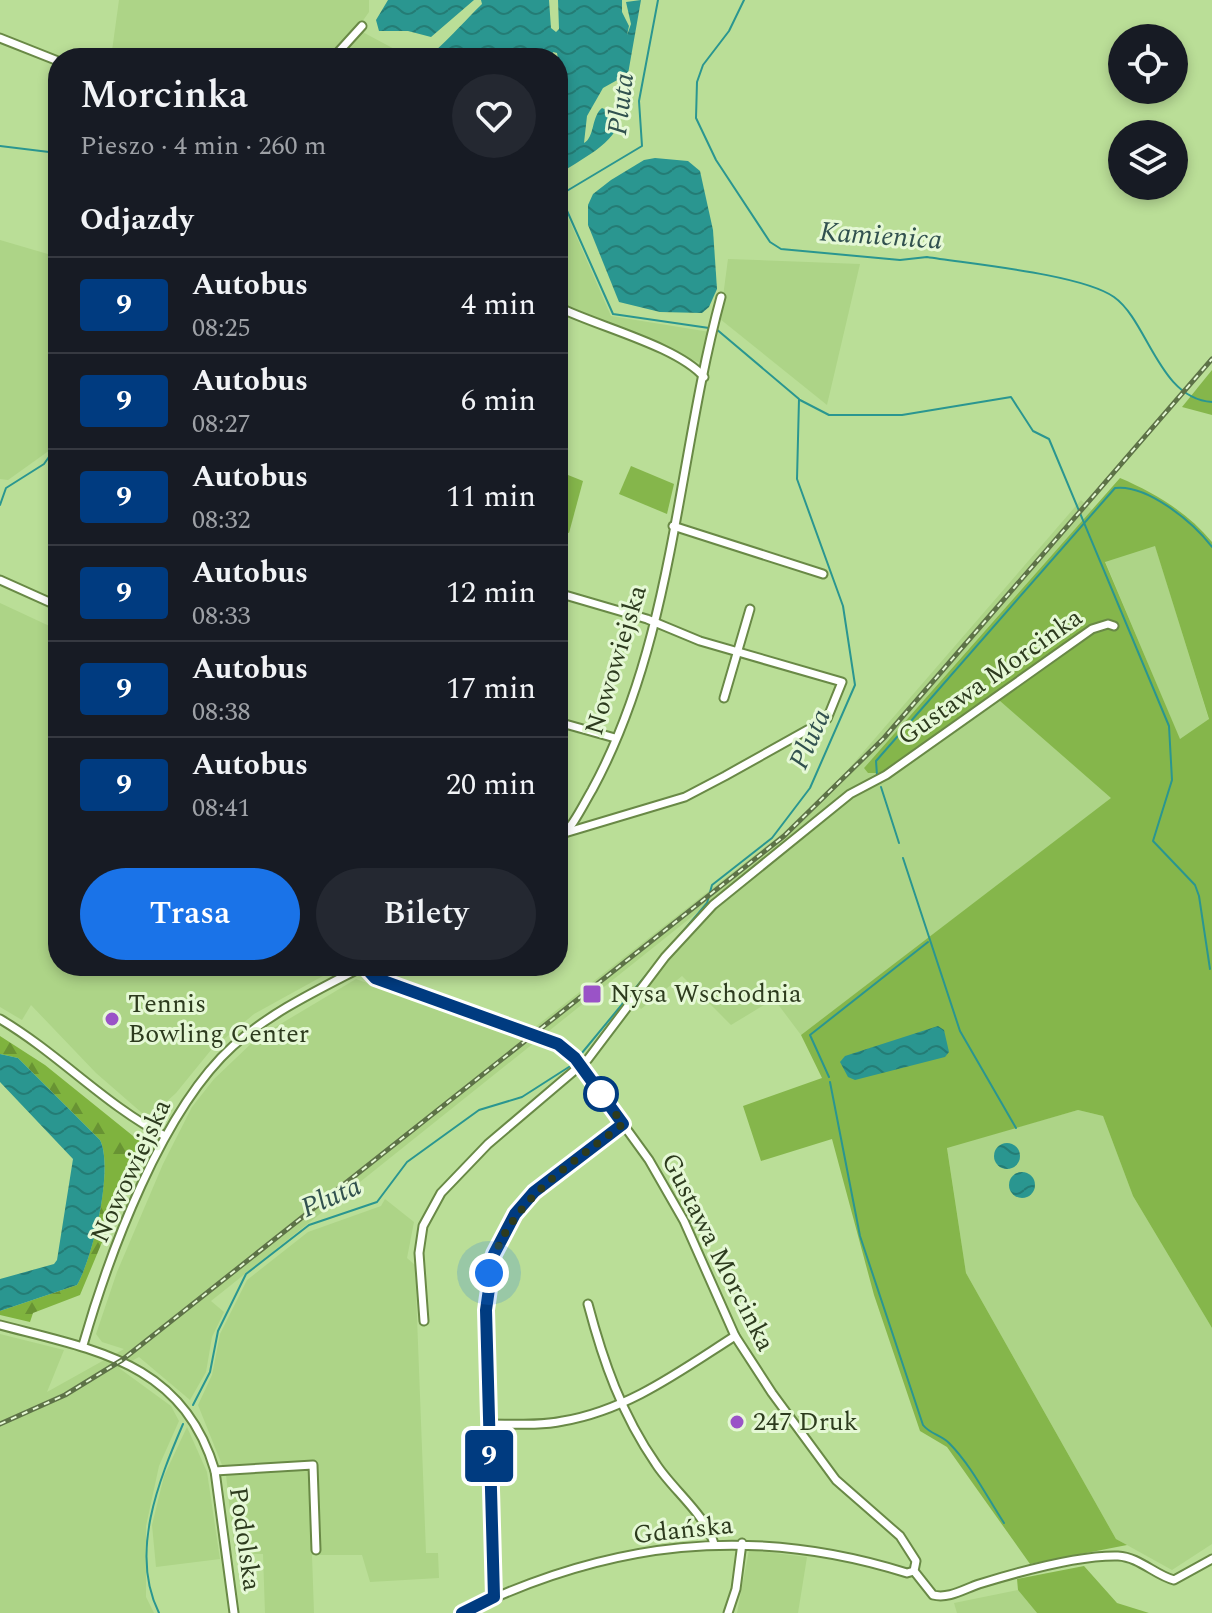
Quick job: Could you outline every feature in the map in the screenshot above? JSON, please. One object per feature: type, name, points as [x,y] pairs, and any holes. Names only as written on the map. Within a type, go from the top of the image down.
[{"type":"street","points":[[342,48],[362,26]]},
{"type":"street","points":[[0,38],[48,57]]},
{"type":"street","name":"Nowowiejska","points":[[568,832],[600,775],[615,738],[652,623],[721,297]]},
{"type":"street","points":[[568,312],[674,354],[692,363],[704,377]]},
{"type":"street","points":[[673,526],[823,574]]},
{"type":"street","points":[[0,580],[48,602]]},
{"type":"street","points":[[568,596],[737,652],[842,682],[827,719],[725,776],[685,797],[568,832]]},
{"type":"street","points":[[724,698],[750,609]]},
{"type":"street","name":"Gustawa Morcinka","points":[[424,1321],[419,1253],[423,1226],[433,1205],[488,1144],[578,1063],[665,957],[713,905],[850,794],[886,775],[1092,629],[1108,624],[1114,626]]},
{"type":"street","points":[[568,725],[615,738]]},
{"type":"street","name":"Nowowiejska","points":[[83,1345],[107,1272],[165,1136],[193,1090],[234,1045],[304,997],[344,976]]},
{"type":"street","name":"Gustawa Morcinka","points":[[373,976],[552,1041],[578,1063],[674,1202],[735,1336],[824,1466],[900,1536],[916,1561],[914,1571],[933,1595],[946,1597],[980,1584],[1096,1558],[1129,1558],[1174,1580],[1212,1559]]},
{"type":"street","points":[[0,1019],[43,1046],[121,1109],[165,1136]]},
{"type":"street","points":[[494,1597],[486,1289],[499,1242],[515,1214],[534,1192],[623,1124]]},
{"type":"street","points":[[588,1304],[621,1404],[651,1457],[709,1532],[714,1544]]},
{"type":"street","points":[[0,1325],[83,1345]]},
{"type":"street","points":[[488,1424],[561,1422],[621,1404],[735,1336]]},
{"type":"street","name":"Podolska","points":[[83,1345],[139,1368],[169,1394],[196,1427],[215,1471],[234,1613]]},
{"type":"street","name":"Podolska","points":[[215,1471],[313,1465],[316,1550]]},
{"type":"street","points":[[728,1613],[736,1589],[742,1543]]},
{"type":"street","name":"Gdańska","points":[[462,1613],[494,1597],[583,1564],[714,1544],[742,1543],[845,1555],[907,1573],[914,1571]]},
{"type":"shaded area","points":[[119,0],[369,0],[369,12],[357,29],[392,48],[112,48]]},
{"type":"shaded area","points":[[568,217],[611,316],[710,332],[703,364],[568,309]]},
{"type":"shaded area","points":[[0,240],[48,254],[48,451],[8,480],[0,479]]},
{"type":"shaded area","points":[[728,259],[860,264],[827,405],[720,319]]},
{"type":"shaded area","points":[[1212,370],[1212,415],[1182,407]]},
{"type":"shaded area","points":[[631,466],[674,484],[667,514],[619,494]]},
{"type":"shaded area","points":[[568,475],[583,481],[568,533]]},
{"type":"shaded area","points":[[1120,478],[1170,504],[1212,542],[1212,1328],[1133,1196],[1103,1116],[1078,1110],[947,1148],[966,1273],[1116,1539],[1127,1545],[1030,1564],[947,1447],[920,1431],[874,1295],[832,1139],[761,1161],[743,1106],[822,1078],[801,1035],[1111,798],[992,694],[882,773],[868,773],[864,768]],"holes":[[[1155,546],[1209,719],[1180,739],[1105,562]]]},
{"type":"shaded area","points":[[1081,500],[1092,510],[864,768],[882,773],[992,694],[1112,798],[801,1035],[774,999],[731,1025],[682,976],[641,1009],[635,1003],[714,899],[211,1301],[224,1312],[212,1337],[206,1372],[190,1400],[139,1357],[119,1368],[171,1406],[179,1421],[159,1466],[146,1526],[146,1597],[154,1613],[0,1613],[0,1334],[64,1350],[47,1392],[124,1349],[102,1342],[96,1334],[117,1272],[163,1164],[192,1107],[214,1079],[257,1038],[356,979],[521,1038],[783,833],[845,773]]},
{"type":"shaded area","points":[[1155,545],[1209,720],[1180,740],[1105,561]]},
{"type":"shaded area","points":[[0,603],[48,625],[48,976],[323,976],[254,1014],[211,1050],[176,1093],[152,1115],[142,1113],[96,1073],[31,1005],[22,1020],[0,1007]]},
{"type":"shaded area","points":[[1078,1110],[1103,1116],[1133,1196],[1212,1328],[1212,1544],[1172,1570],[1116,1539],[966,1273],[947,1147]]},
{"type":"shaded area","points":[[385,1199],[414,1222],[407,1258],[415,1265],[426,1553],[438,1553],[439,1578],[370,1582],[362,1555],[312,1555],[314,1613],[265,1613],[263,1554],[235,1554],[226,1475],[198,1405],[212,1375],[220,1334],[247,1280],[308,1232],[381,1206]]},
{"type":"shaded area","points":[[187,1427],[207,1472],[220,1559],[156,1567],[152,1525],[164,1476]]},
{"type":"shaded area","points":[[749,1550],[807,1557],[798,1613],[737,1613]]},
{"type":"shaded area","points":[[1084,1566],[1117,1603],[1149,1613],[1037,1613],[1018,1590],[1017,1579]]},
{"type":"shaded area","points":[[1018,1590],[1037,1613],[957,1613],[954,1603]]},
{"type":"green space","points":[[0,1036],[45,1065],[143,1144],[80,1295],[33,1313],[30,1322],[0,1315],[0,1311],[77,1285],[100,1212],[104,1153],[100,1140],[18,1058],[0,1054]]},
{"type":"water","points":[[388,0],[474,0],[431,37],[408,31],[379,31],[376,20]]},
{"type":"water","points":[[481,0],[549,0],[551,28],[556,32],[559,29],[558,0],[622,0],[622,12],[629,26],[627,35],[631,24],[626,2],[641,0],[628,74],[603,88],[587,116],[584,143],[602,108],[620,116],[618,126],[605,143],[568,168],[568,48],[437,48],[482,4]]},
{"type":"water","points":[[644,160],[688,161],[700,171],[713,230],[717,289],[709,307],[702,313],[660,312],[619,302],[588,225],[588,205],[593,194]]},
{"type":"water","points":[[938,1026],[944,1030],[949,1052],[945,1057],[855,1080],[848,1077],[840,1062],[845,1056]]},
{"type":"water","points":[[0,1054],[18,1058],[100,1140],[105,1170],[95,1234],[77,1285],[0,1311],[0,1279],[54,1264],[57,1260],[73,1159],[0,1082]]},
{"type":"water","points":[[1007,1143],[1016,1147],[1020,1156],[1016,1165],[1007,1169],[998,1165],[994,1156],[998,1147]]},
{"type":"water","points":[[1022,1172],[1031,1176],[1035,1185],[1031,1194],[1022,1198],[1013,1194],[1009,1185],[1013,1176]]},
{"type":"waterway","name":"Pluta","points":[[568,190],[642,146],[639,101],[658,0]]},
{"type":"waterway","name":"Kamienica","points":[[744,0],[729,31],[703,65],[697,82],[696,118],[716,160],[770,242],[781,249],[900,260],[927,257],[1052,276],[1098,289],[1126,308],[1179,388],[1194,398],[1212,402]]},
{"type":"waterway","points":[[0,146],[48,152]]},
{"type":"waterway","name":"Pluta","points":[[568,213],[613,314],[709,328]]},
{"type":"waterway","name":"Pluta","points":[[669,948],[707,903],[712,885],[772,838],[810,788],[855,685],[843,606],[797,479],[799,399],[715,328]]},
{"type":"waterway","points":[[800,400],[829,415],[902,415],[1011,397],[1033,431],[1049,439],[1169,726],[1172,780],[1153,841],[1195,885],[1210,969]]},
{"type":"waterway","points":[[0,505],[6,488],[48,458]]},
{"type":"waterway","points":[[877,775],[876,761],[1115,488],[1128,488],[1155,498],[1181,516],[1212,547]]},
{"type":"waterway","points":[[881,787],[899,843]]},
{"type":"waterway","points":[[903,858],[960,1031],[1016,1128]]},
{"type":"waterway","points":[[829,1077],[810,1035],[928,942]]},
{"type":"waterway","name":"Pluta","points":[[193,1405],[210,1372],[218,1331],[246,1274],[309,1225],[377,1202],[407,1162],[479,1110],[522,1097],[572,1065],[657,962]]},
{"type":"waterway","points":[[830,1082],[860,1236],[923,1425],[946,1440],[957,1452],[1004,1523]]},
{"type":"waterway","name":"Pluta","points":[[159,1613],[150,1590],[147,1542],[157,1493],[183,1424]]},
{"type":"railway","points":[[0,1424],[65,1395],[122,1360],[784,836],[884,738],[1212,359]]},
{"type":"bus line","name":"9","points":[[373,976],[558,1044],[575,1058],[623,1124],[534,1192],[504,1230],[494,1254],[487,1281],[486,1310],[494,1597],[462,1613]]},
{"type":"place","name":"Nysa Wschodnia","points":[[592,994]]},
{"type":"place","name":"Tennis Bowling Center","points":[[112,1019]]},
{"type":"place","name":"247 Druk","points":[[737,1422]]},
{"type":"route","points":[[489,1273],[504,1230],[525,1202],[541,1186],[623,1124],[594,1085],[601,1094]]}]
